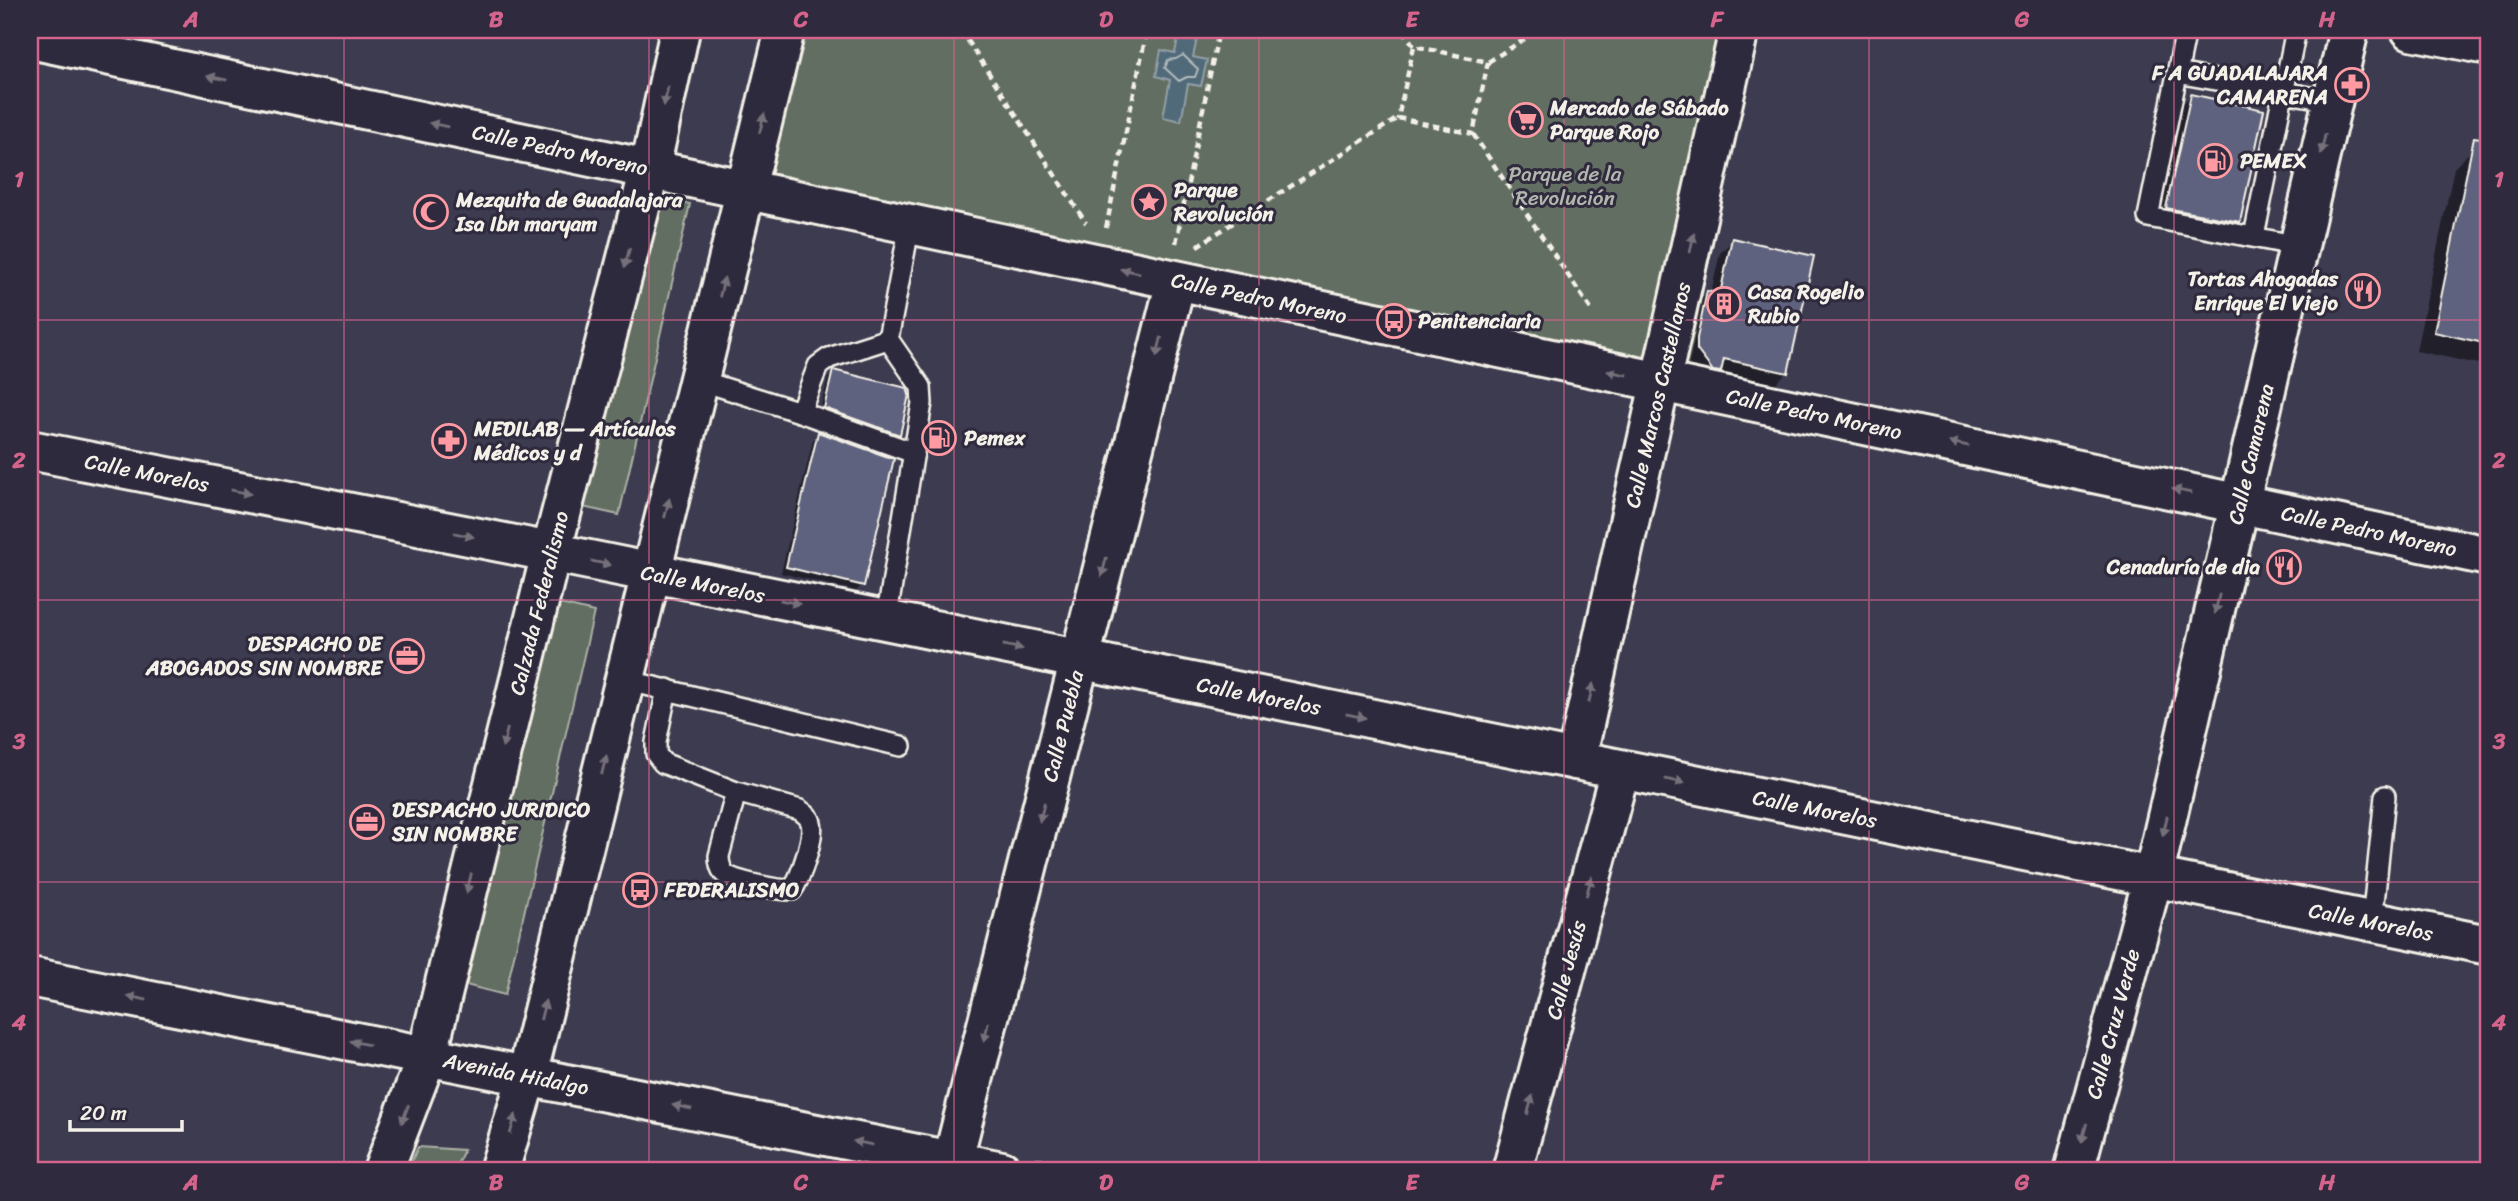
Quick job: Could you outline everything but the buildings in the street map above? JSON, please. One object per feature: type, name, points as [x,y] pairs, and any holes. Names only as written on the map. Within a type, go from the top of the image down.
[{"type":"street","name":"Calzada Federalismo","points":[[383,1171],[427,1056],[551,552],[650,169],[681,30]]},
{"type":"street","points":[[499,1171],[527,1076],[785,30]]},
{"type":"street","name":"Calle Marcos Castellanos","points":[[1576,760],[1739,30]]},
{"type":"street","name":"Calle Camarena","points":[[2153,878],[2349,30]]},
{"type":"street","points":[[2411,30],[2488,46]]},
{"type":"street","name":"Calle Pedro Moreno","points":[[30,39],[910,224],[1182,257],[1661,382],[2488,556]]},
{"type":"street","name":"Calle Puebla","points":[[952,1166],[1182,257]]},
{"type":"street","name":"Calle Morelos","points":[[30,450],[551,552],[2488,945]]},
{"type":"street","name":"Calle Jesús","points":[[1512,1171],[1620,770]]},
{"type":"street","name":"Calle Cruz Verde","points":[[2074,1171],[2153,878]]},
{"type":"street","name":"Avenida Hidalgo","points":[[30,977],[527,1076],[952,1166],[1002,1171]]},
{"type":"lane","points":[[2186,30],[2148,217],[2299,246]]},
{"type":"lane","points":[[2255,236],[2296,30]]},
{"type":"lane","points":[[2177,73],[2333,101]]},
{"type":"lane","points":[[886,621],[922,403],[921,387],[888,339],[910,224]]},
{"type":"lane","points":[[800,412],[818,366],[829,358],[888,339]]},
{"type":"lane","points":[[699,380],[800,412],[914,453]]},
{"type":"lane","points":[[625,680],[901,746]]},
{"type":"lane","points":[[667,689],[656,754],[663,763],[736,792],[800,810],[808,815],[812,824],[811,832],[799,881],[792,890],[780,890],[724,872],[719,856],[736,792]]},
{"type":"lane","points":[[2372,922],[2385,796]]},
{"type":"path","points":[[961,30],[1088,225]]},
{"type":"path","points":[[1106,228],[1147,30]]},
{"type":"path","points":[[1182,257],[1219,30]]},
{"type":"path","points":[[1403,30],[1414,46],[1488,62],[1539,30]]},
{"type":"path","points":[[1182,257],[1398,118],[1414,46]]},
{"type":"path","points":[[1473,134],[1488,62]]},
{"type":"path","points":[[1398,118],[1473,134],[1592,311]]},
{"type":"green space","name":"Parque de la Revolución","points":[[796,30],[1757,30],[1686,371],[762,171]]},
{"type":"green space","points":[[650,196],[690,204],[619,515],[578,506]]},
{"type":"green space","points":[[552,602],[594,612],[505,995],[462,984]]},
{"type":"green space","points":[[418,1147],[464,1150],[454,1171],[407,1171]]},
{"type":"water","points":[[1180,30],[1199,30],[1193,57],[1207,60],[1201,86],[1188,84],[1181,121],[1163,117],[1170,80],[1156,76],[1161,50],[1175,53]]},
{"type":"place","name":"F A GUADALAJARA CAMARENA","points":[[2352,85]]},
{"type":"place","name":"Mercado de Sábado Parque Rojo","points":[[1526,120]]},
{"type":"place","name":"PEMEX","points":[[2215,161]]},
{"type":"place","name":"Parque Revolución","points":[[1149,202]]},
{"type":"place","name":"Mezquita de Guadalajara Isa Ibn maryam","points":[[431,212]]},
{"type":"place","name":"Tortas Ahogadas Enrique El Viejo","points":[[2363,291]]},
{"type":"place","name":"Casa Rogelio Rubio","points":[[1724,304]]},
{"type":"place","name":"Penitenciaria","points":[[1394,321]]},
{"type":"place","name":"Pemex","points":[[939,438]]},
{"type":"place","name":"MEDILAB — Artículos Médicos y d","points":[[449,441]]},
{"type":"place","name":"Cenaduría de dia","points":[[2284,567]]},
{"type":"place","name":"DESPACHO DE ABOGADOS SIN NOMBRE","points":[[407,656]]},
{"type":"place","name":"DESPACHO JURIDICO SIN NOMBRE","points":[[367,822]]},
{"type":"place","name":"FEDERALISMO","points":[[640,890]]}]
